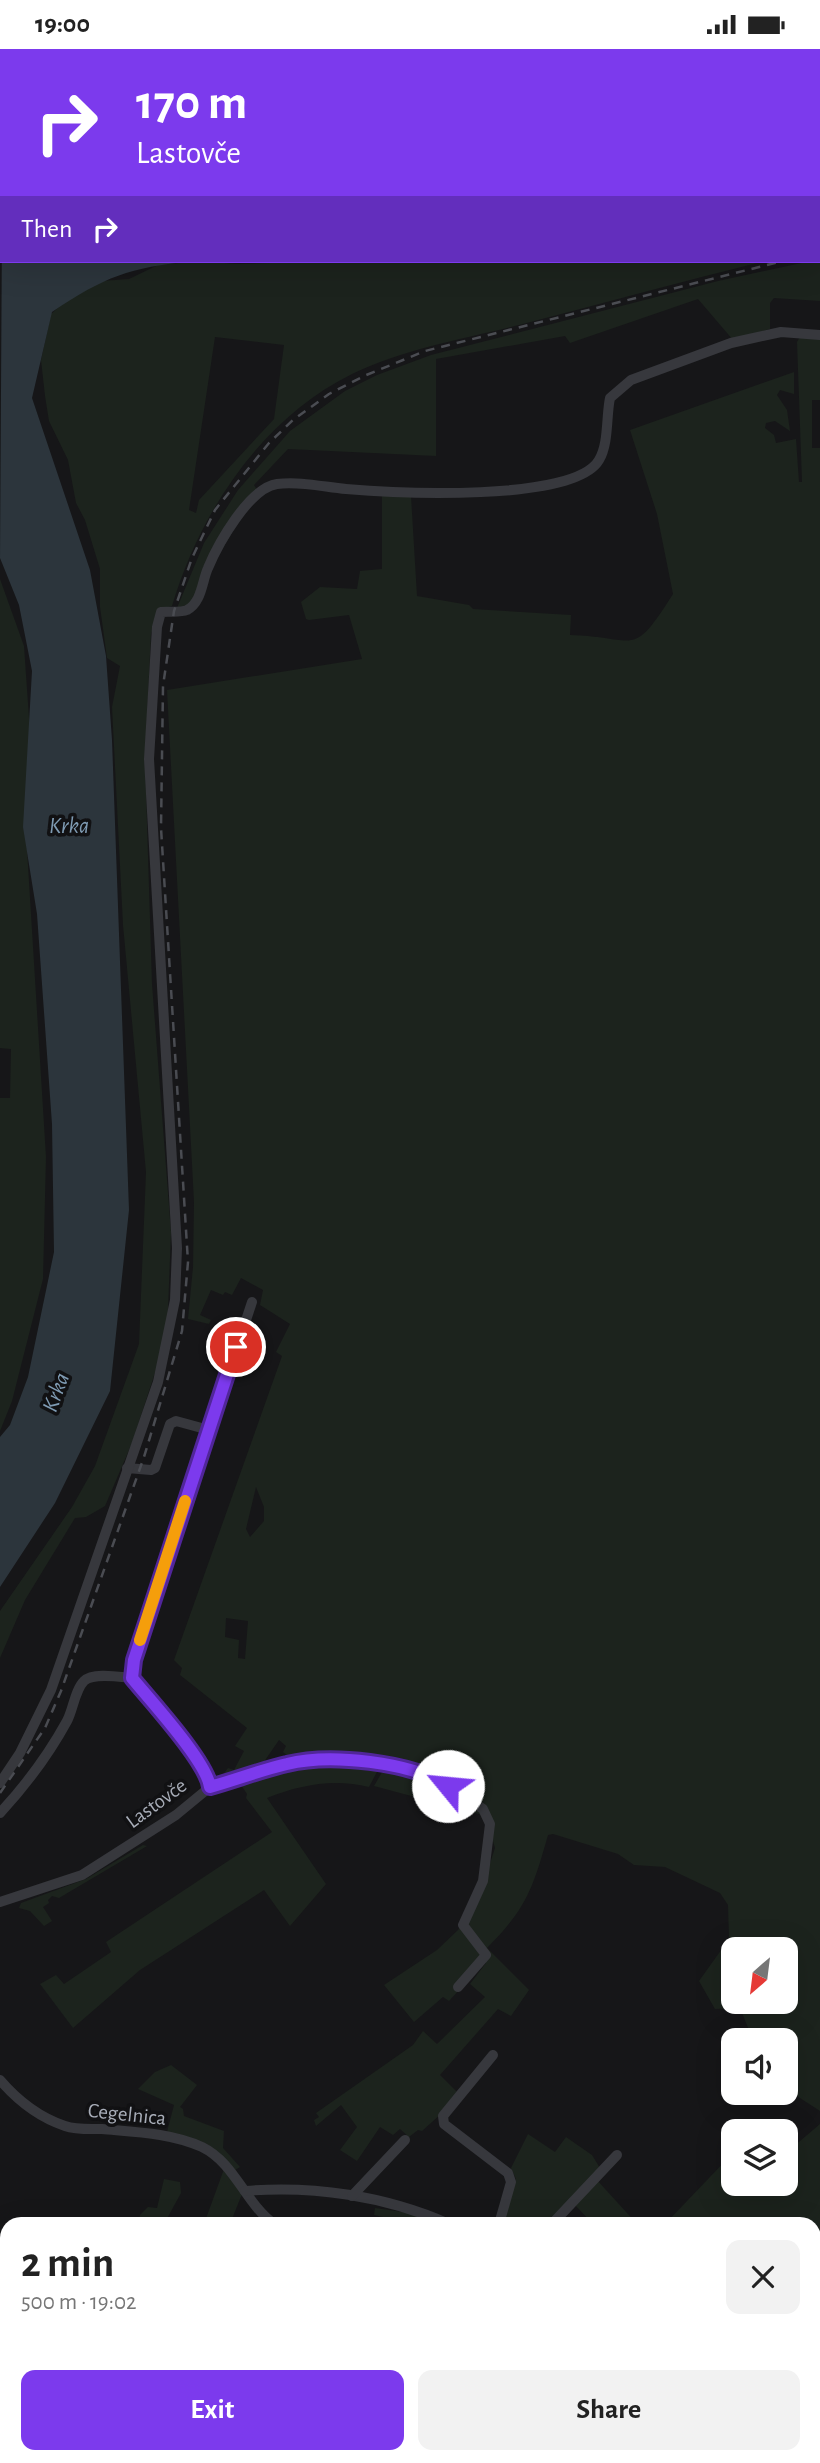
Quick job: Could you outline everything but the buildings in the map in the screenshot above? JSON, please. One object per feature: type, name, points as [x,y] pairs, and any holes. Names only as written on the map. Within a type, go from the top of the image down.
[{"type":"street","points":[[0,1783],[20,1753],[51,1690],[158,1382],[175,1300],[177,1248],[149,759],[157,627],[161,612],[184,611],[193,605],[207,568],[232,524],[247,505],[271,486],[312,485],[447,495],[545,485],[579,476],[598,461],[610,398],[622,386],[654,369],[766,333],[820,335]]},
{"type":"street","points":[[0,1813],[18,1795],[68,1720],[83,1682],[90,1678],[132,1678],[134,1660],[251,1302]]},
{"type":"street","points":[[127,1468],[151,1471],[155,1468],[170,1424],[176,1421],[209,1430]]},
{"type":"street","name":"Lastovče","points":[[0,1902],[82,1875],[176,1815],[210,1787],[205,1774],[178,1734],[132,1678]]},
{"type":"street","points":[[210,1787],[288,1763],[325,1761],[383,1764],[407,1766],[430,1775],[482,1809],[490,1824],[483,1881],[463,1925],[486,1955],[458,1987]]},
{"type":"street","points":[[493,2055],[443,2116],[444,2124],[508,2172],[511,2182],[501,2217]]},
{"type":"street","name":"Cegelnica","points":[[0,2080],[17,2100],[67,2127],[140,2132],[204,2148],[221,2161],[245,2191],[253,2206],[266,2217]]},
{"type":"street","points":[[352,2196],[405,2140]]},
{"type":"street","points":[[559,2217],[617,2155]]},
{"type":"street","points":[[245,2191],[287,2187],[352,2196],[434,2217]]},
{"type":"shaded area","points":[[178,263],[757,263],[434,345],[372,365],[319,393],[289,416],[262,442],[238,472],[199,536],[172,606],[159,609],[151,634],[145,759],[152,984],[171,1232],[167,1336],[132,1443],[105,1506],[86,1517],[75,1518],[25,1600],[0,1658],[0,1611],[72,1507],[95,1466],[139,1344],[146,1172],[123,925],[112,707],[120,666],[107,658],[100,607],[100,569],[85,520],[76,503],[68,460],[49,421],[41,360],[51,314],[71,296],[101,281],[129,279],[158,265]],"holes":[[[215,337],[284,345],[274,419],[199,500],[196,513],[189,510]]]},
{"type":"shaded area","points":[[801,263],[820,263],[820,301],[774,298],[770,303],[770,329],[733,340],[698,299],[570,343],[565,336],[436,359],[436,456],[288,449],[254,485],[257,490],[190,604],[177,608],[204,543],[238,490],[290,431],[345,391],[377,375],[431,355],[718,281]]},
{"type":"shaded area","points":[[801,335],[820,337],[820,400],[812,400],[812,448],[820,448],[820,2111],[798,2097],[798,2028],[748,2028],[742,2014],[798,2014],[798,1937],[729,1937],[728,1905],[720,1893],[665,1867],[634,1865],[618,1854],[553,1834],[548,1835],[533,1883],[520,1909],[487,1948],[529,1990],[511,2016],[498,2009],[440,2075],[461,2096],[422,2131],[418,2130],[409,2137],[400,2129],[393,2135],[380,2127],[357,2161],[340,2150],[357,2127],[341,2105],[316,2126],[314,2120],[319,2117],[316,2113],[413,2045],[423,2031],[437,2044],[485,1997],[470,1984],[486,1963],[486,1948],[482,1950],[482,1961],[475,1970],[470,1969],[465,1975],[470,1978],[449,2001],[443,1997],[414,2022],[384,1985],[437,1950],[458,1930],[480,1894],[495,1848],[486,1816],[374,1786],[385,1767],[399,1769],[434,1782],[478,1809],[482,1805],[440,1776],[411,1764],[361,1758],[294,1761],[283,1752],[286,1746],[279,1740],[259,1769],[218,1781],[228,1768],[234,1770],[244,1751],[235,1746],[247,1728],[180,1675],[182,1668],[174,1660],[282,1356],[276,1352],[290,1324],[260,1305],[263,1290],[241,1278],[232,1295],[211,1290],[200,1315],[211,1320],[209,1324],[188,1319],[193,1267],[194,1202],[167,690],[362,659],[349,615],[309,620],[306,619],[301,602],[320,587],[357,589],[360,571],[382,569],[382,494],[411,496],[417,596],[469,605],[473,609],[571,615],[570,635],[632,640],[649,629],[673,594],[657,514],[630,430],[794,372],[794,394],[780,390],[777,395],[787,410],[790,431],[775,421],[766,423],[765,428],[774,435],[776,443],[796,439],[799,482],[802,482],[797,342]],"holes":[[[256,1487],[264,1507],[264,1521],[250,1537],[246,1529]],[[226,1618],[248,1621],[245,1659],[238,1658],[239,1640],[225,1637]]]},
{"type":"shaded area","points":[[0,579],[24,646],[30,732],[26,833],[46,1157],[43,1279],[12,1401],[0,1431],[0,1098],[10,1098],[11,1049],[0,1048]]},
{"type":"shaded area","points":[[313,1764],[380,1766],[369,1787],[343,1783],[317,1784],[267,1798],[326,1884],[290,1926],[264,1890],[140,1970],[73,2028],[40,1984],[56,1975],[64,1984],[111,1952],[106,1942],[272,1832],[246,1798],[247,1794],[239,1782]]},
{"type":"shaded area","points":[[143,1845],[147,1846],[59,1898],[52,1896],[48,1900],[49,1903],[43,1907],[52,1921],[44,1926],[30,1911],[19,1908],[21,1903],[86,1879]]},
{"type":"shaded area","points":[[721,1950],[721,2009],[715,2009],[699,1981]]},
{"type":"shaded area","points":[[171,2065],[197,2085],[180,2107],[184,2116],[224,2131],[223,2148],[240,2167],[235,2170],[167,2132],[174,2105],[138,2089],[155,2072]]},
{"type":"shaded area","points":[[820,2124],[820,2217],[672,2217],[721,2165],[721,2196],[798,2196],[798,2143]]},
{"type":"shaded area","points":[[528,2134],[555,2152],[566,2137],[592,2155],[600,2168],[556,2217],[504,2217],[516,2179],[511,2168]]},
{"type":"shaded area","points":[[224,2169],[242,2194],[233,2217],[207,2217]]},
{"type":"shaded area","points":[[164,2179],[180,2182],[181,2193],[168,2217],[140,2217],[148,2207],[157,2208]]},
{"type":"shaded area","points":[[596,2179],[631,2217],[586,2217],[575,2205]]},
{"type":"shaded area","points":[[375,2208],[421,2217],[383,2217],[374,2215]]},
{"type":"water","name":"Krka","points":[[2,263],[179,263],[118,276],[52,312],[32,398],[90,570],[106,656],[112,740],[129,1210],[110,1391],[55,1503],[0,1587],[0,1437],[10,1425],[28,1377],[54,1252],[52,1124],[37,914],[23,827],[32,671],[19,605],[0,558]]},
{"type":"railway","points":[[0,1793],[45,1728],[61,1691],[144,1457],[182,1331],[188,1262],[161,828],[163,686],[174,611],[192,558],[215,510],[269,443],[293,420],[329,394],[364,376],[425,351],[775,263]]},
{"type":"slow traffic","points":[[140,1640],[185,1501]]},
{"type":"route","points":[[236,1347],[134,1660],[132,1678],[178,1734],[209,1780],[210,1787],[288,1763],[325,1761],[407,1766],[448,1786]]}]
